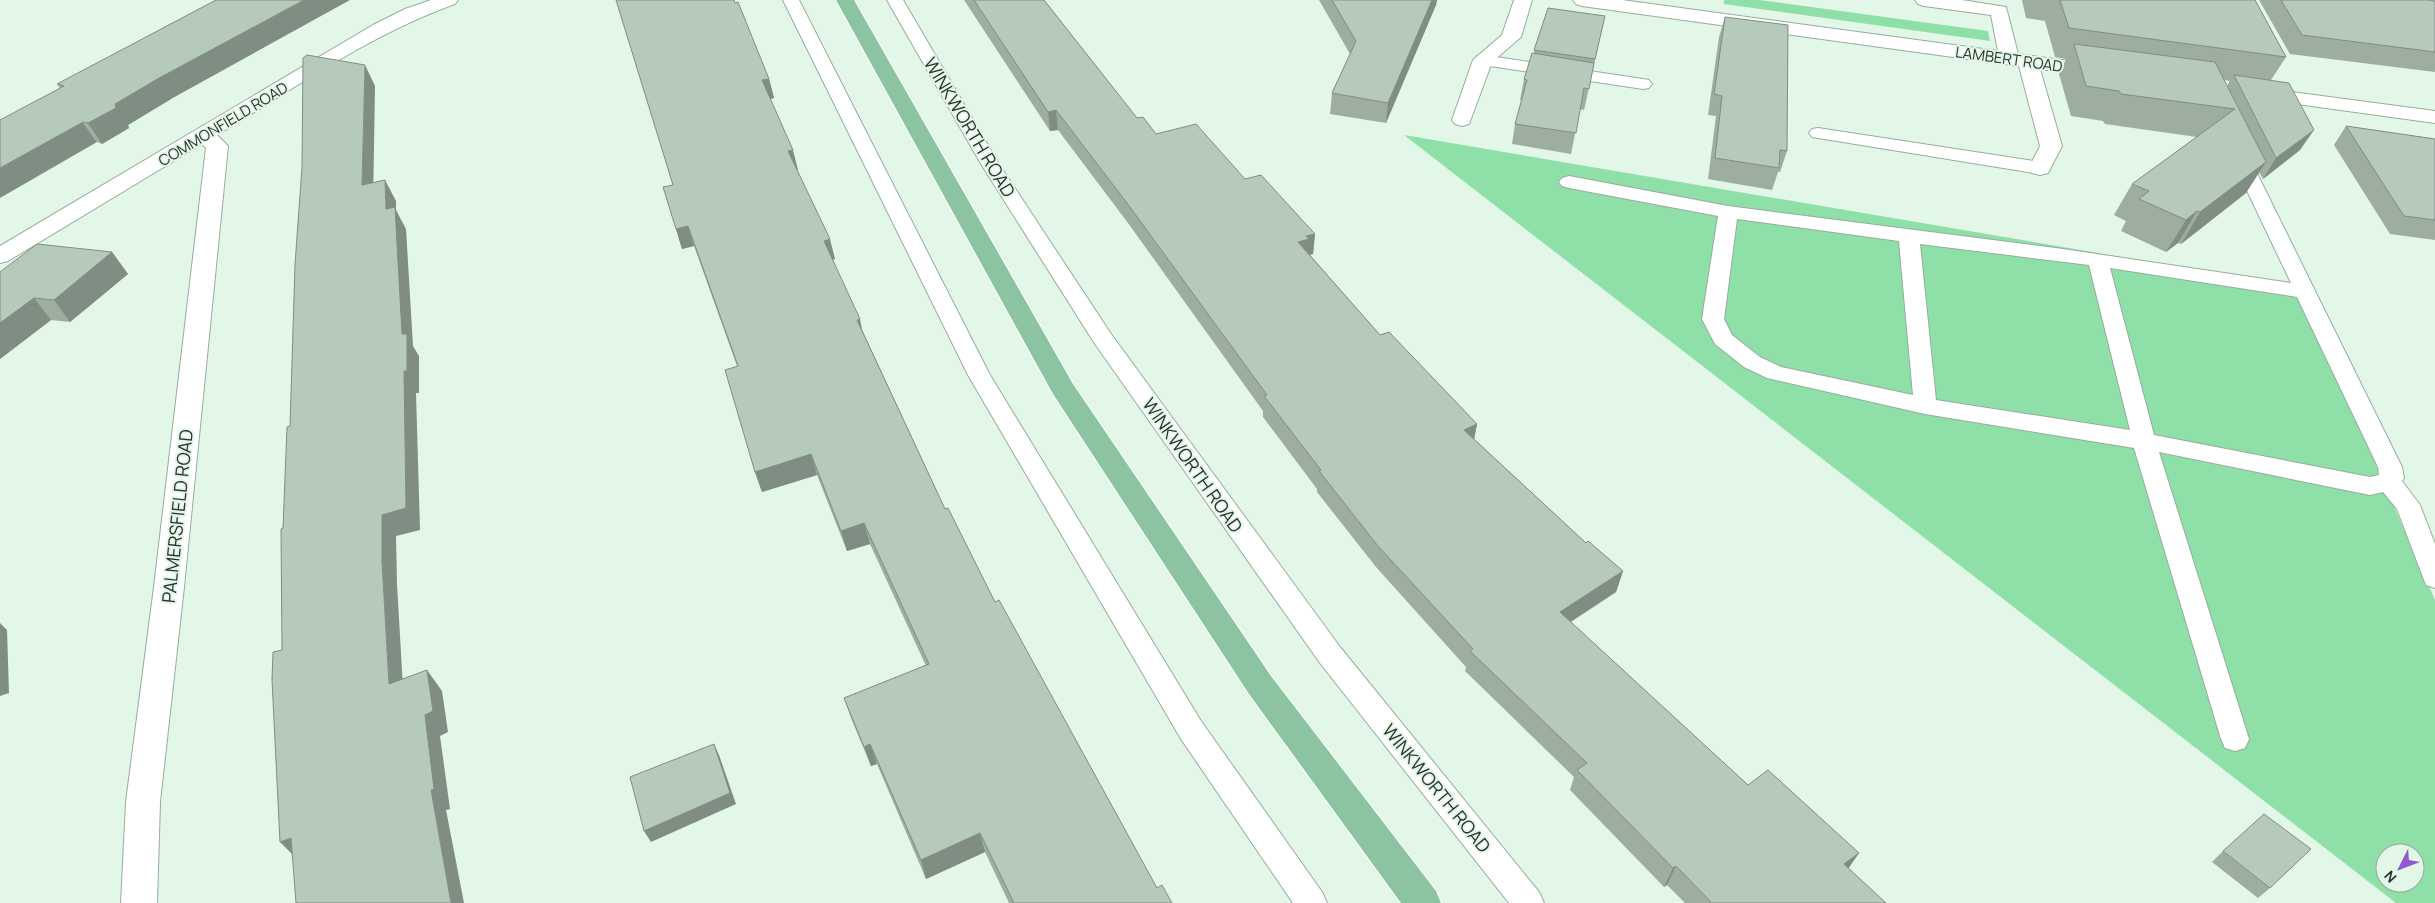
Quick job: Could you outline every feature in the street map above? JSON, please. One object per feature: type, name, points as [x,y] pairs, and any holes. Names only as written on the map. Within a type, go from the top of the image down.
[{"type":"main road","points":[[845,0],[1062,388],[1260,685],[1423,903]]},
{"type":"street","name":"COMMONFIELD ROAD","points":[[0,256],[204,136],[380,29],[412,13],[449,0]]},
{"type":"street","points":[[1462,120],[1483,60],[1511,37],[1523,0]]},
{"type":"street","name":"LAMBERT ROAD","points":[[1582,0],[1699,8],[2117,74]]},
{"type":"street","points":[[1924,0],[1998,5],[2051,146],[2040,168]]},
{"type":"street","points":[[2244,91],[2435,117]]},
{"type":"street","name":"PALMERSFIELD ROAD","points":[[138,903],[143,802],[217,146],[204,136]]},
{"type":"lane","points":[[791,0],[979,375],[1191,730],[1311,903]]},
{"type":"lane","name":"WINKWORTH ROAD","points":[[895,0],[990,164],[1103,338],[1330,655],[1528,903]]},
{"type":"lane","points":[[1483,60],[1643,84]]},
{"type":"lane","points":[[1728,212],[1713,319],[1723,339],[1752,362],[1775,373],[1925,406],[2144,441],[2370,486],[2389,482],[2392,478],[2390,467],[2228,131]]},
{"type":"lane","points":[[1818,133],[2040,168]]},
{"type":"lane","points":[[1569,182],[1728,212],[1909,237],[2098,260],[2306,292]]},
{"type":"lane","points":[[1909,237],[1925,406]]},
{"type":"lane","points":[[2098,260],[2144,441],[2235,739]]},
{"type":"lane","points":[[2389,482],[2408,505],[2435,578]]},
{"type":"green space","points":[[1724,0],[1759,0],[1988,31],[1990,41],[1724,4]]},
{"type":"green space","points":[[1404,135],[2298,287],[2435,600],[2435,903],[2396,903],[2383,893],[2425,893],[2425,843],[2375,843],[2375,887]]},
{"type":"building","points":[[216,0],[304,0],[159,78],[115,104],[116,108],[88,123],[83,122],[0,168],[0,120],[64,86],[57,84]]},
{"type":"building","points":[[616,0],[734,0],[735,3],[738,2],[769,79],[762,80],[793,150],[788,151],[830,239],[824,241],[860,319],[857,320],[945,509],[948,508],[995,602],[999,600],[1157,888],[1162,885],[1172,903],[1014,903],[980,833],[921,860],[870,744],[864,747],[844,698],[929,664],[864,523],[841,531],[811,454],[755,472],[725,370],[738,366],[688,226],[676,229],[663,187],[673,185]]},
{"type":"building","points":[[974,0],[1044,0],[1137,118],[1143,117],[1156,134],[1196,124],[1245,179],[1261,175],[1315,234],[1306,236],[1309,239],[1298,242],[1380,335],[1389,332],[1477,424],[1464,430],[1586,543],[1588,541],[1623,571],[1560,612],[1748,785],[1768,770],[1859,853],[1844,864],[1886,903],[1712,903],[1676,866],[1673,868],[1577,770],[1587,763],[1470,651],[1473,649],[1378,546],[1319,471],[1321,470],[1264,396],[1267,395],[1127,203],[1056,110],[1048,112]]},
{"type":"building","points":[[1332,0],[1432,0],[1388,103],[1332,93],[1356,41]]},
{"type":"building","points":[[2060,0],[2255,0],[2286,57],[2069,28]]},
{"type":"building","points":[[2281,0],[2435,1],[2435,52],[2302,35]]},
{"type":"building","points":[[1548,8],[1605,16],[1595,59],[1534,50]]},
{"type":"building","points":[[1725,17],[1788,25],[1787,151],[1780,150],[1779,168],[1715,158],[1722,96],[1714,94]]},
{"type":"building","points":[[2074,44],[2215,62],[2266,162],[2200,212],[2197,211],[2186,220],[2139,199],[2149,191],[2132,184],[2235,109],[2121,94],[2119,91],[2086,86]]},
{"type":"building","points":[[1532,53],[1594,63],[1589,89],[1584,88],[1576,133],[1515,124],[1527,80],[1524,79]]},
{"type":"building","points":[[307,55],[365,65],[362,185],[385,180],[386,209],[395,207],[402,334],[407,334],[407,371],[404,371],[406,508],[382,515],[382,562],[389,684],[427,670],[433,711],[425,715],[434,789],[431,790],[451,903],[296,903],[291,838],[280,842],[272,680],[273,652],[282,650],[281,529],[283,528],[287,427],[290,426],[295,265],[302,167],[303,58]]},
{"type":"building","points":[[2234,75],[2289,83],[2314,130],[2276,158]]},
{"type":"building","points":[[2346,126],[2435,139],[2435,220],[2404,216]]},
{"type":"building","points":[[37,244],[112,252],[54,300],[34,298],[0,323],[0,272]]},
{"type":"building","points":[[714,744],[730,793],[644,831],[630,777]]},
{"type":"building","points":[[2264,814],[2311,849],[2270,888],[2223,851]]}]
